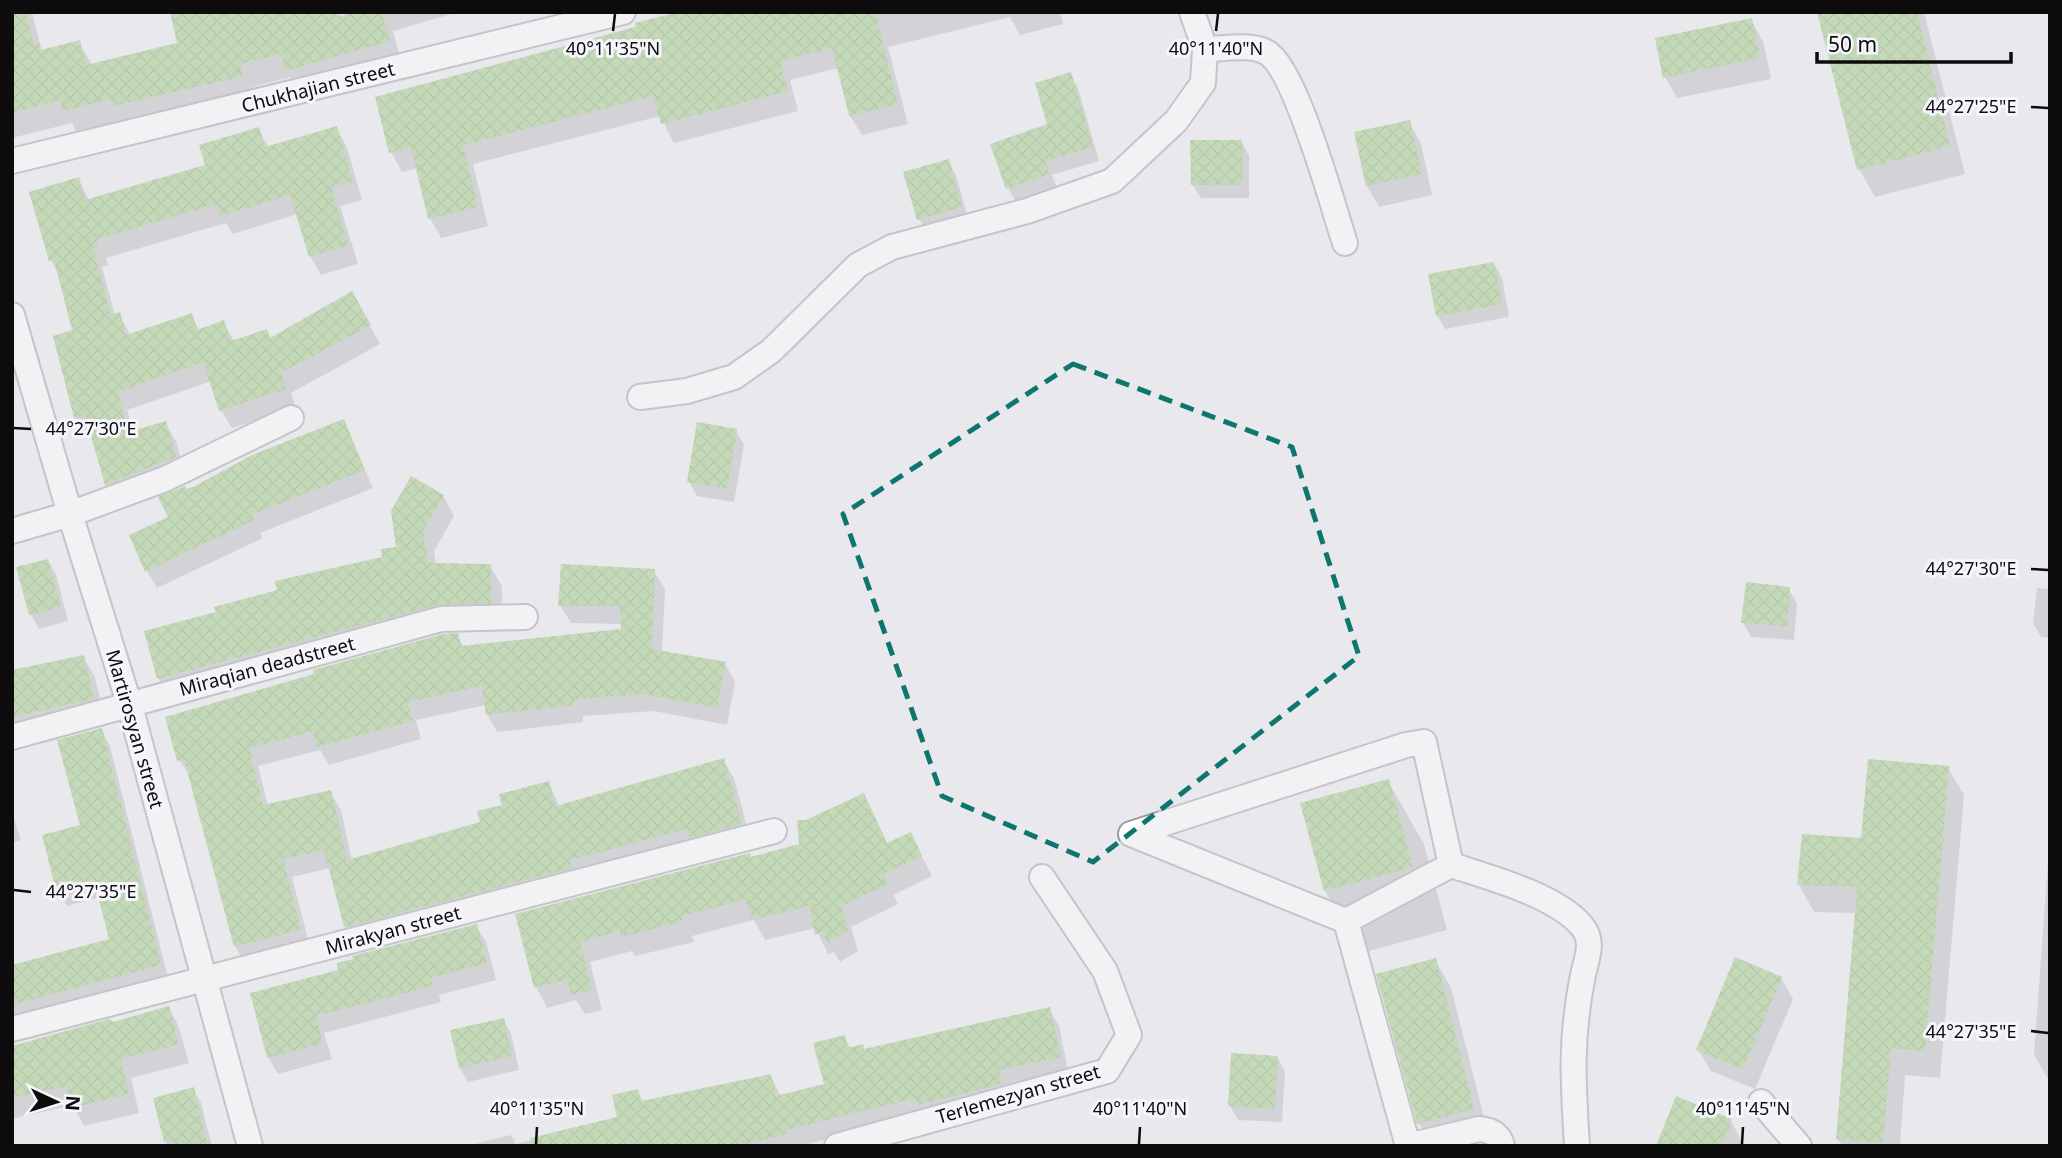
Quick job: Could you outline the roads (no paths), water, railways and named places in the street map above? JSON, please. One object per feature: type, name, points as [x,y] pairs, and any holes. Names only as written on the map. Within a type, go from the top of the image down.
[{"type":"street","name":"Chukhajian street","points":[[12,161],[623,12]]},
{"type":"street","points":[[640,397],[687,391],[734,377],[771,351],[858,265],[892,247],[1027,211],[1112,181],[1176,121],[1203,83],[1205,49],[1192,12]]},
{"type":"street","points":[[1205,49],[1244,48],[1266,51],[1281,66],[1302,111],[1345,243]]},
{"type":"street","name":"Martirosyan street","points":[[12,315],[70,514],[130,703],[250,1146]]},
{"type":"street","points":[[12,531],[70,514],[165,479],[291,418]]},
{"type":"street","name":"Miraqian deadstreet","points":[[12,737],[441,619],[525,617]]},
{"type":"street","points":[[1451,865],[1424,742],[1130,834],[1346,920],[1451,865],[1521,888],[1571,916],[1589,938],[1590,949],[1575,1014],[1572,1054],[1577,1146]]},
{"type":"street","name":"Mirakyan street","points":[[12,1029],[774,831]]},
{"type":"street","name":"Terlemezyan street","points":[[837,1146],[1107,1071],[1129,1035],[1105,971],[1042,877]]},
{"type":"street","points":[[1346,920],[1408,1146],[1479,1129],[1490,1130],[1500,1138],[1502,1146]]},
{"type":"street","points":[[1761,1102],[1799,1146]]}]
